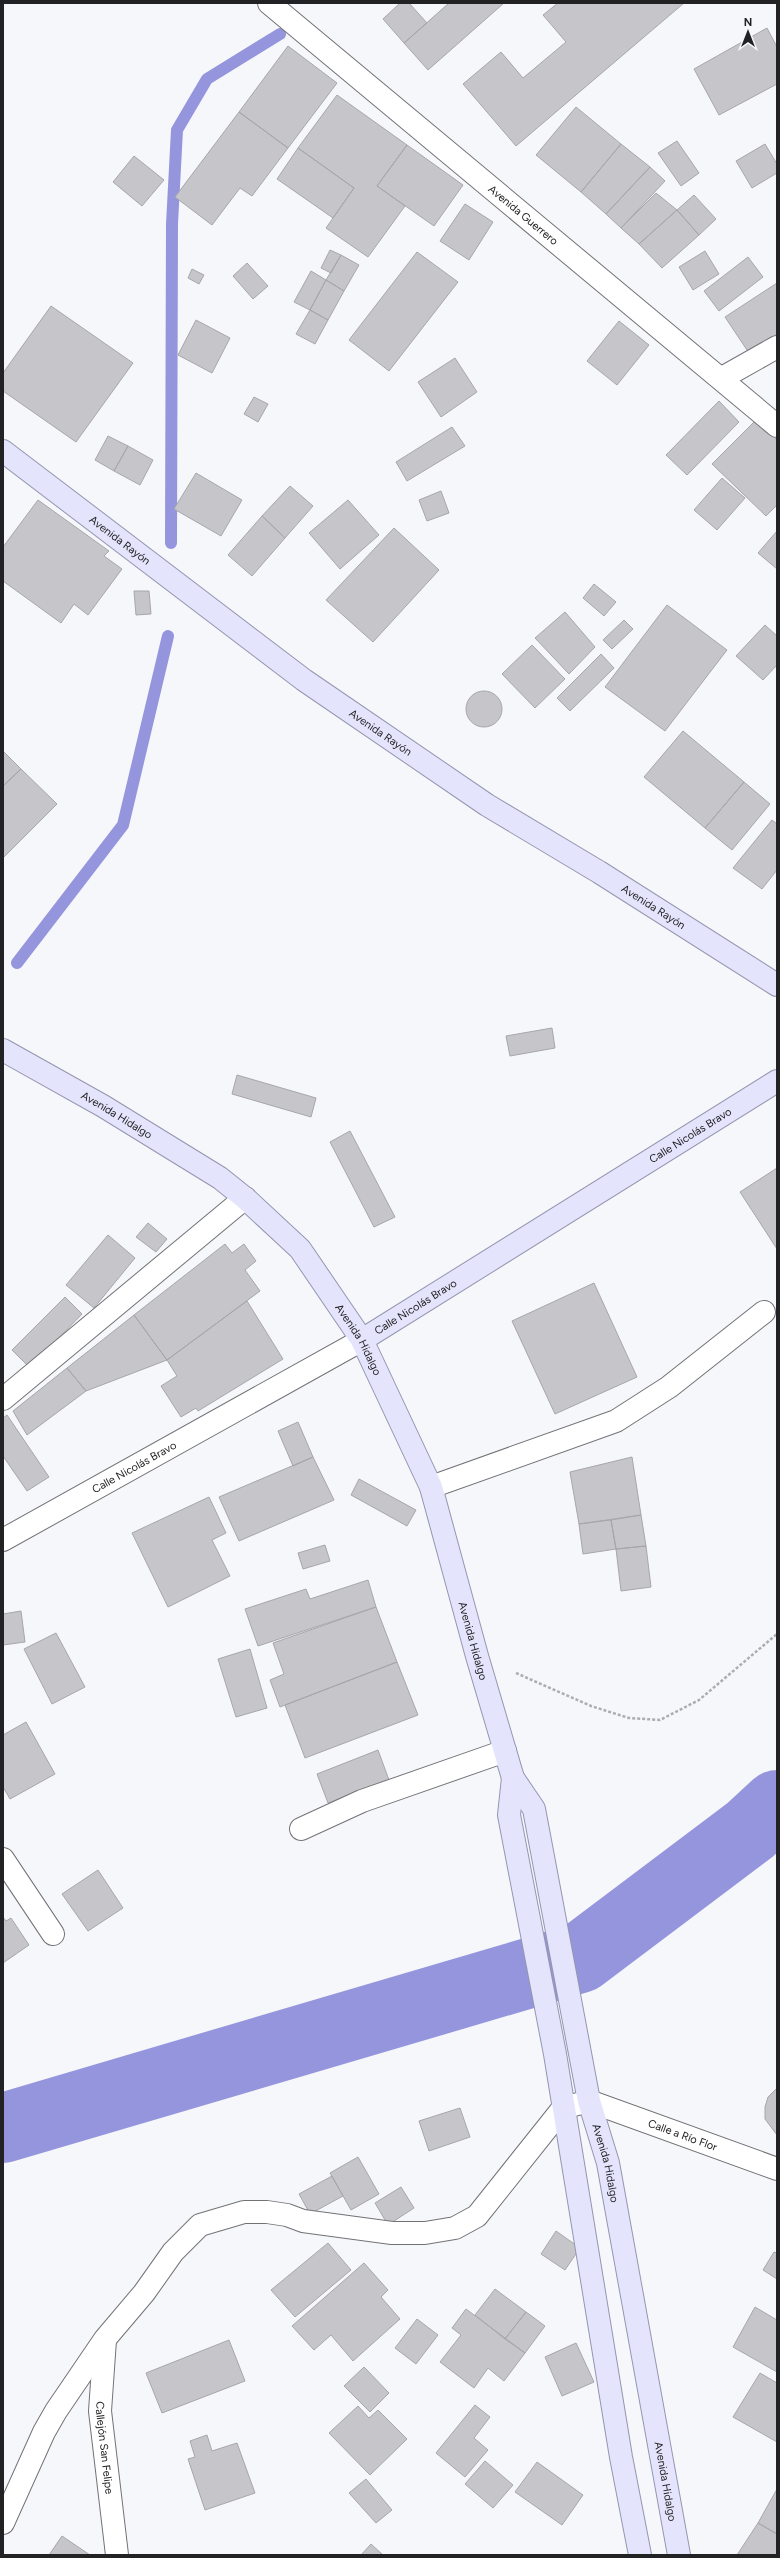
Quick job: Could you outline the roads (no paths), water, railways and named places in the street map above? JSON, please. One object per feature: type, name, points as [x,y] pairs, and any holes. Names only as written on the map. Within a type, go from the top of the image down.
[{"type":"main road","name":"Avenida Rayón","points":[[3,451],[205,607],[310,684],[487,805],[600,872],[777,985]]},
{"type":"main road","name":"Avenida Hidalgo","points":[[3,1050],[103,1106],[220,1178],[245,1198],[300,1249],[362,1340],[431,1487],[477,1656],[513,1778],[534,1809],[589,2101],[608,2163],[678,2555]]},
{"type":"main road","name":"Calle Nicolás Bravo","points":[[362,1340],[777,1081]]},
{"type":"main road","name":"Avenida Hidalgo","points":[[513,1778],[509,1815],[555,2054],[621,2457],[640,2555]]},
{"type":"street","name":"Avenida Guerrero","points":[[269,3],[722,378],[777,426]]},
{"type":"street","points":[[722,378],[777,347]]},
{"type":"street","points":[[3,1399],[245,1198]]},
{"type":"street","points":[[431,1487],[616,1421],[669,1387],[764,1312]]},
{"type":"street","name":"Calle Nicolás Bravo","points":[[3,1540],[362,1340]]},
{"type":"street","points":[[301,1829],[362,1801],[505,1751]]},
{"type":"street","points":[[3,1859],[53,1934]]},
{"type":"street","points":[[3,2522],[44,2432],[105,2339],[144,2293],[173,2252],[200,2225],[244,2212],[267,2212],[287,2215],[303,2221],[392,2233],[425,2233],[456,2228],[477,2216],[563,2108],[589,2101]]},
{"type":"street","name":"Calle a Río Flor","points":[[589,2101],[777,2169]]},
{"type":"street","name":"Callejón San Felipe","points":[[105,2339],[100,2411],[117,2555]]},
{"type":"waterway","points":[[171,543],[172,224],[177,130],[207,79],[280,34]]},
{"type":"waterway","points":[[17,963],[123,825],[168,636]]},
{"type":"waterway","points":[[3,2128],[580,1958],[750,1830],[777,1805]]}]
